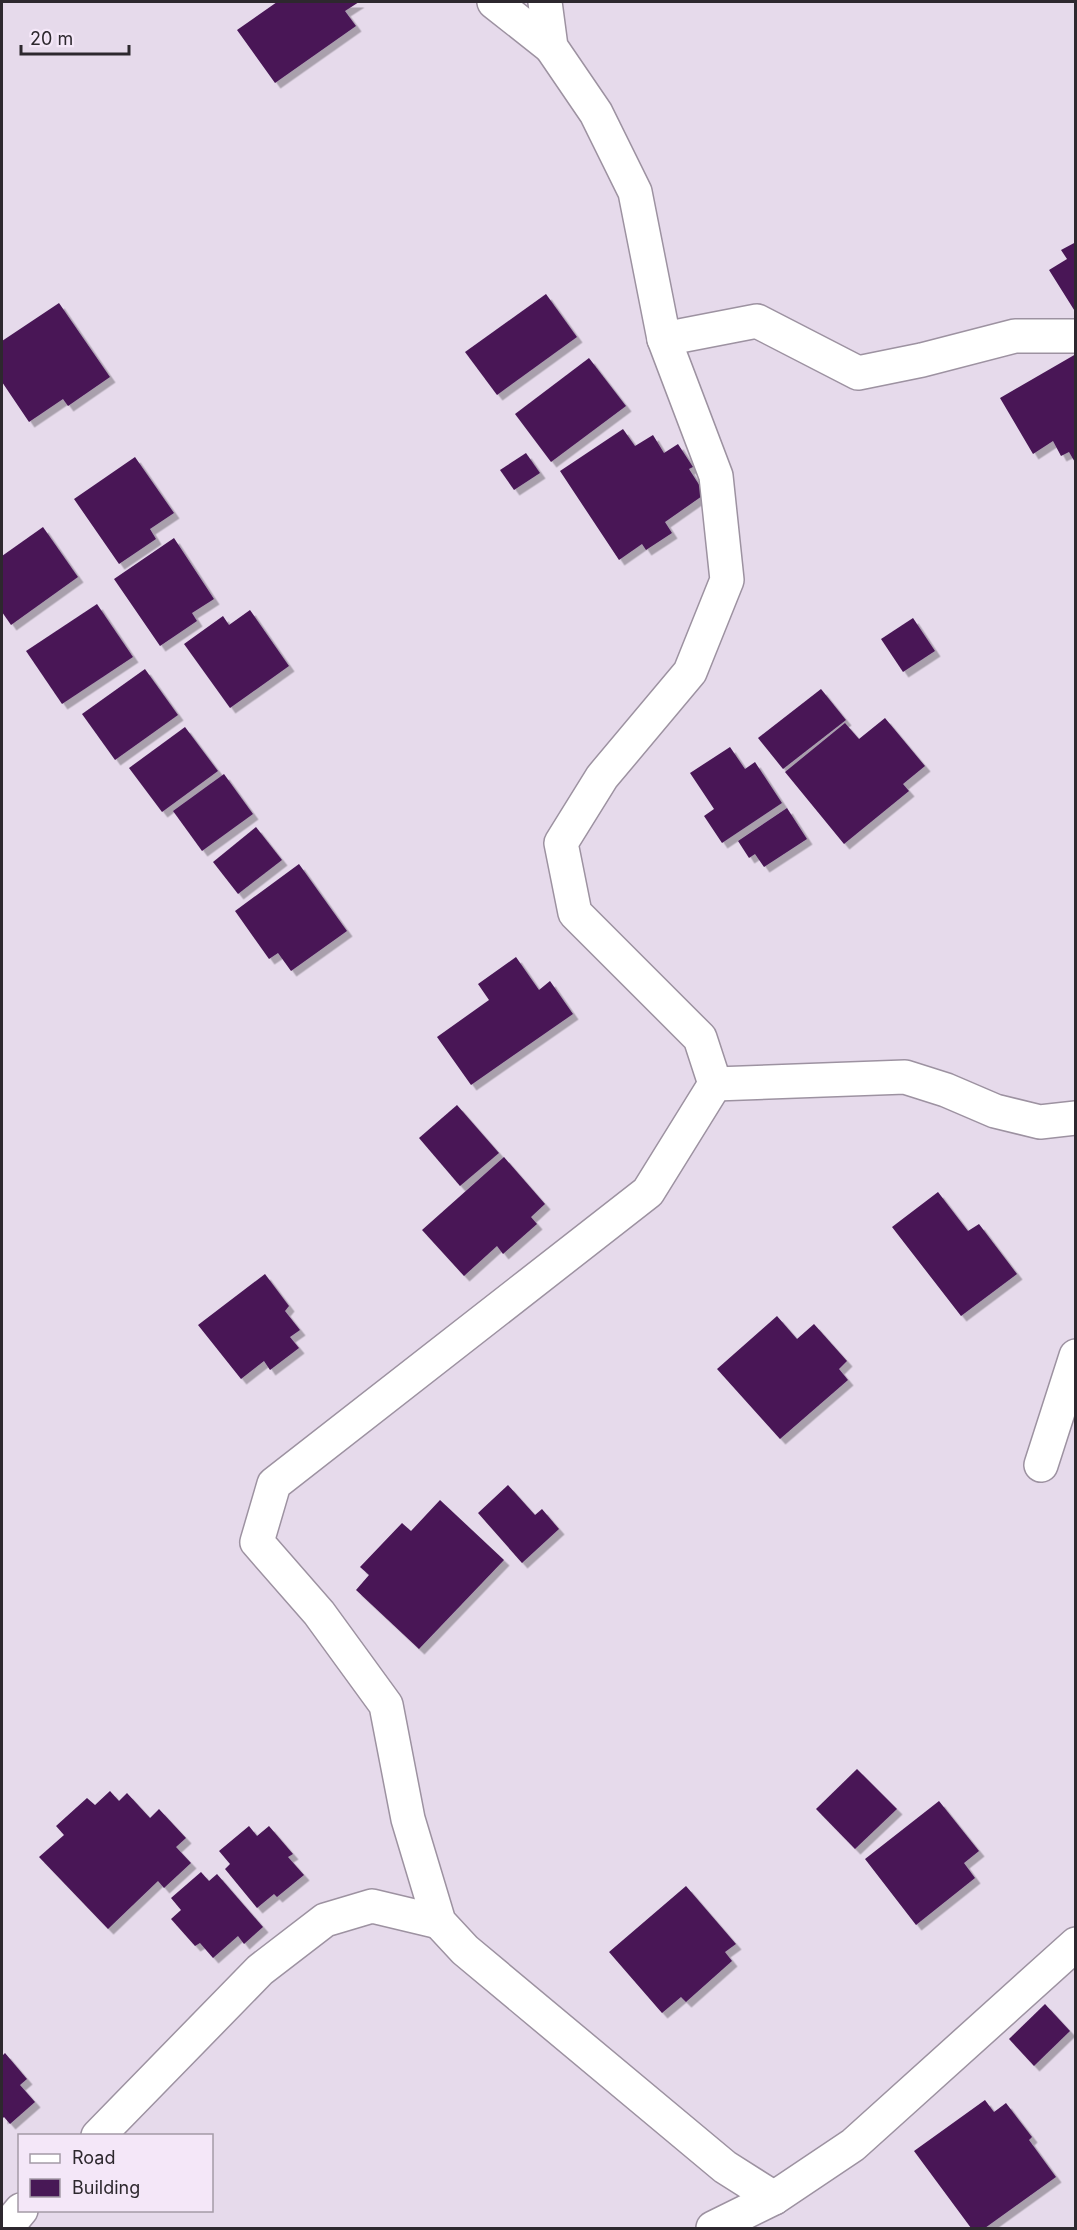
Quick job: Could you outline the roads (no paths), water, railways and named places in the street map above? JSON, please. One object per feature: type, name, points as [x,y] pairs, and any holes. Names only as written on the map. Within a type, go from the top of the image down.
[{"type":"street","points":[[494,2],[551,47],[596,113],[635,192],[664,339],[716,476],[728,580],[690,672],[602,777],[561,843],[574,913],[700,1038],[715,1084],[648,1192],[274,1484],[257,1542],[319,1613],[386,1705],[408,1819],[438,1922],[465,1950],[724,2167],[774,2198]]},
{"type":"street","points":[[545,2],[551,47]]},
{"type":"street","points":[[664,339],[757,321],[858,373],[922,360],[1015,336],[1076,336]]},
{"type":"street","points":[[715,1084],[905,1077],[946,1090],[995,1110],[1040,1122],[1076,1118]]},
{"type":"street","points":[[1041,1465],[1076,1356]]},
{"type":"street","points":[[100,2134],[260,1970],[325,1920],[372,1906],[438,1922]]},
{"type":"street","points":[[713,2229],[774,2198],[853,2145],[1076,1944]]},
{"type":"street","points":[[6,2229],[20,2212]]}]
